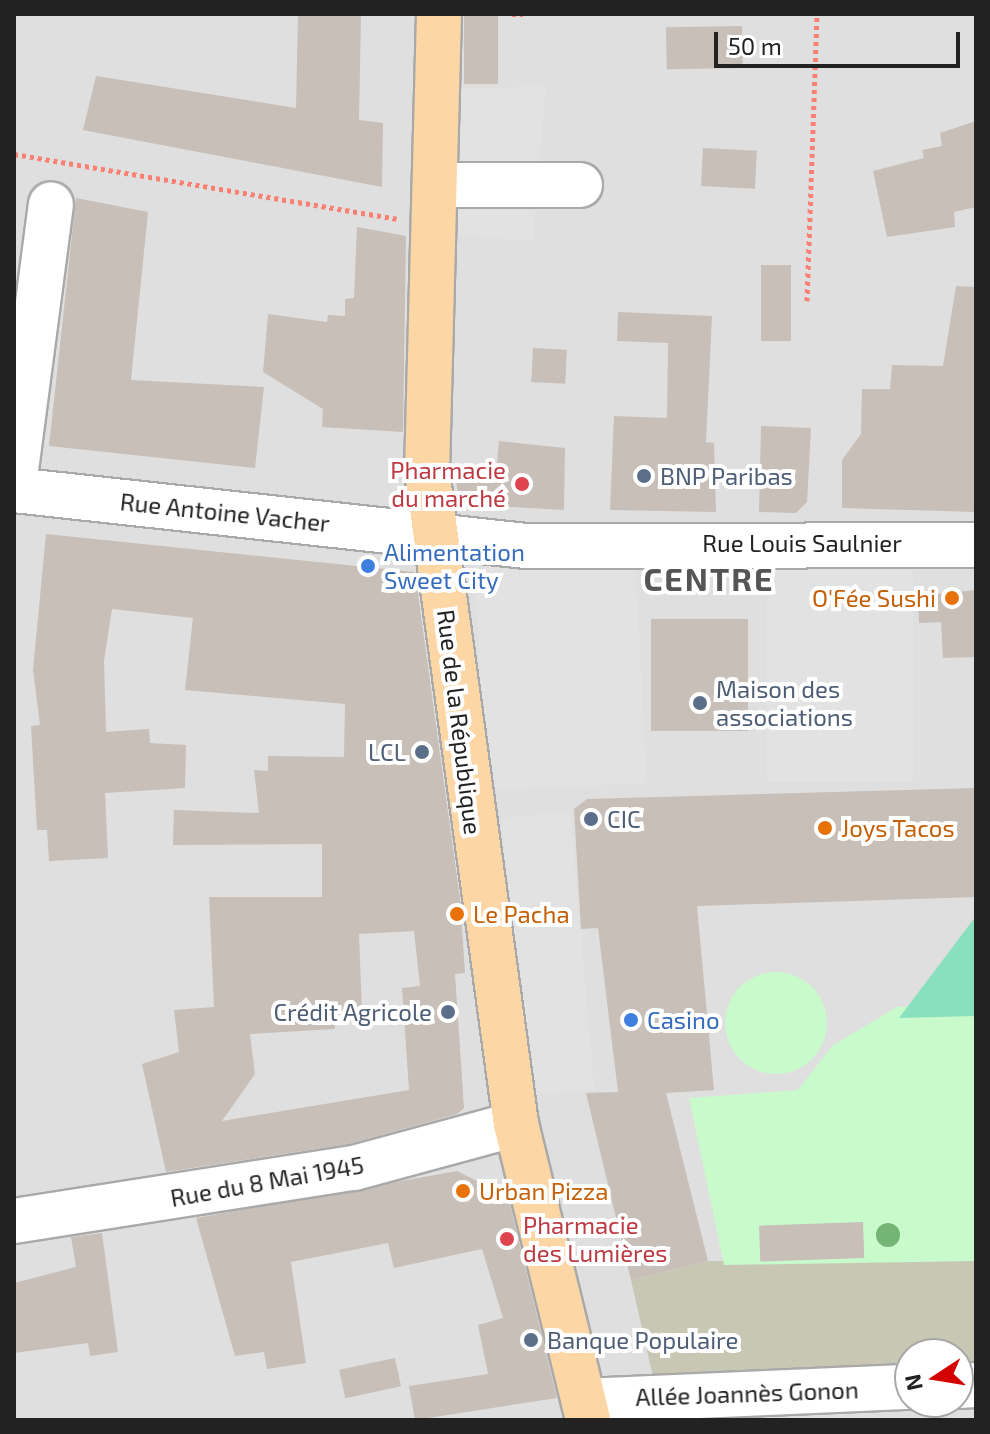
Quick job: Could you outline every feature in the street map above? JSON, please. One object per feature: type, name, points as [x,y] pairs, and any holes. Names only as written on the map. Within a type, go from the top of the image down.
[{"type":"main road","name":"Rue de la République","points":[[439,14],[427,471],[516,1124],[586,1410]]},
{"type":"street","points":[[434,205],[580,185]]},
{"type":"street","points":[[14,487],[51,204]]},
{"type":"street","name":"Rue Antoine Vacher","points":[[14,487],[436,535]]},
{"type":"street","name":"Rue Louis Saulnier","points":[[436,535],[526,546],[976,545]]},
{"type":"street","name":"Rue du 8 Mai 1945","points":[[14,1221],[354,1168],[516,1124]]},
{"type":"street","points":[[14,1214],[14,1221]]},
{"type":"street","name":"Allée Joannès Gonon","points":[[586,1410],[839,1405],[894,1391]]},
{"type":"path","points":[[512,14],[523,14]]},
{"type":"path","points":[[807,301],[817,14]]},
{"type":"path","points":[[14,154],[434,205]]},
{"type":"shaded area","points":[[14,14],[976,14],[976,1420],[14,1420]]},
{"type":"shaded area","points":[[546,86],[533,241],[456,235],[459,89]]},
{"type":"shaded area","points":[[635,556],[647,783],[486,791],[474,564]]},
{"type":"shaded area","points":[[767,566],[913,566],[913,782],[767,782]]},
{"type":"shaded area","points":[[570,812],[594,1090],[526,1096],[501,818]]},
{"type":"shaded area","points":[[708,1261],[976,1261],[976,1368],[974,1338],[894,1338],[894,1370],[653,1377],[631,1280]]},
{"type":"green space","points":[[976,916],[976,1016],[899,1018]]},
{"type":"green space","points":[[776,972],[796,976],[812,987],[823,1003],[827,1023],[823,1043],[812,1059],[796,1070],[776,1074],[756,1070],[740,1059],[729,1043],[725,1023],[729,1003],[740,987],[756,976]]},
{"type":"green space","points":[[976,1001],[976,1261],[724,1265],[689,1098],[798,1090],[832,1046],[897,1007]]},
{"type":"building","points":[[298,14],[361,14],[359,120],[383,123],[382,187],[83,130],[96,76],[296,108]]},
{"type":"building","points":[[464,14],[498,14],[498,84],[464,84]]},
{"type":"building","points":[[742,26],[743,68],[667,69],[666,27]]},
{"type":"building","points":[[976,121],[976,207],[954,212],[955,227],[887,237],[873,171],[924,158],[922,150],[942,146],[940,133]]},
{"type":"building","points":[[703,148],[757,151],[755,189],[701,186]]},
{"type":"building","points":[[76,198],[148,212],[131,380],[264,387],[255,468],[49,446]]},
{"type":"building","points":[[357,227],[406,236],[403,432],[322,427],[323,409],[263,372],[268,314],[327,322],[328,315],[345,316],[345,299],[354,298]]},
{"type":"building","points":[[761,265],[791,265],[791,341],[761,341]]},
{"type":"building","points":[[956,286],[976,287],[976,512],[842,508],[842,460],[861,434],[862,389],[890,389],[892,365],[943,366]]},
{"type":"building","points":[[618,312],[712,316],[706,442],[714,443],[716,512],[610,510],[614,416],[667,418],[668,343],[617,341]]},
{"type":"building","points":[[533,348],[567,350],[565,384],[531,382]]},
{"type":"building","points":[[761,426],[811,428],[807,502],[796,513],[759,512]]},
{"type":"building","points":[[499,441],[565,448],[564,510],[459,504],[455,470],[496,474]]},
{"type":"building","points":[[46,534],[415,572],[460,899],[465,973],[455,974],[464,1108],[457,1114],[349,1144],[166,1172],[142,1064],[179,1052],[174,1010],[214,1007],[209,897],[322,897],[322,844],[173,845],[174,810],[259,813],[254,770],[268,771],[268,756],[344,757],[345,704],[185,690],[193,618],[112,609],[104,661],[106,732],[149,729],[150,743],[186,745],[185,788],[105,793],[108,858],[49,861],[47,830],[37,830],[31,726],[40,725],[33,670]],"holes":[[[414,931],[420,986],[402,988],[409,1090],[222,1121],[255,1074],[250,1034],[335,1029],[334,1016],[362,1014],[359,934]]]},
{"type":"building","points":[[976,590],[976,657],[943,658],[941,622],[919,623],[918,596]]},
{"type":"building","name":"Maison des associations","points":[[651,619],[748,619],[748,731],[651,731]]},
{"type":"building","points":[[976,788],[976,897],[697,906],[714,1090],[666,1093],[708,1261],[631,1280],[586,1093],[618,1092],[598,928],[581,929],[574,809],[587,799]]},
{"type":"building","points":[[457,1171],[508,1196],[557,1398],[415,1420],[409,1386],[488,1374],[478,1325],[503,1318],[482,1249],[394,1268],[388,1243],[291,1262],[306,1363],[267,1369],[264,1352],[235,1356],[196,1218]]},
{"type":"building","points":[[863,1222],[864,1258],[760,1262],[759,1226]]},
{"type":"building","points":[[102,1233],[118,1352],[90,1356],[88,1343],[14,1353],[14,1283],[76,1267],[71,1237]]},
{"type":"building","points":[[395,1358],[401,1386],[345,1398],[339,1370]]},
{"type":"place","name":"BNP Paribas","points":[[644,476]]},
{"type":"place","name":"Pharmacie du marché","points":[[522,484]]},
{"type":"place","name":"Alimentation Sweet City","points":[[368,566]]},
{"type":"place","name":"O'Fée Sushi","points":[[952,598]]},
{"type":"place","name":"Maison des associations","points":[[700,703]]},
{"type":"place","name":"LCL","points":[[422,752]]},
{"type":"place","name":"CIC","points":[[591,819]]},
{"type":"place","name":"Joys Tacos","points":[[825,828]]},
{"type":"place","name":"Le Pacha","points":[[457,914]]},
{"type":"place","name":"Crédit Agricole","points":[[448,1012]]},
{"type":"place","name":"Casino","points":[[631,1020]]},
{"type":"place","name":"Urban Pizza","points":[[463,1191]]},
{"type":"place","name":"Pharmacie des Lumières","points":[[507,1239]]},
{"type":"place","name":"Banque Populaire","points":[[531,1340]]},
{"type":"district","name":"CENTRE","points":[[709,578]]}]
